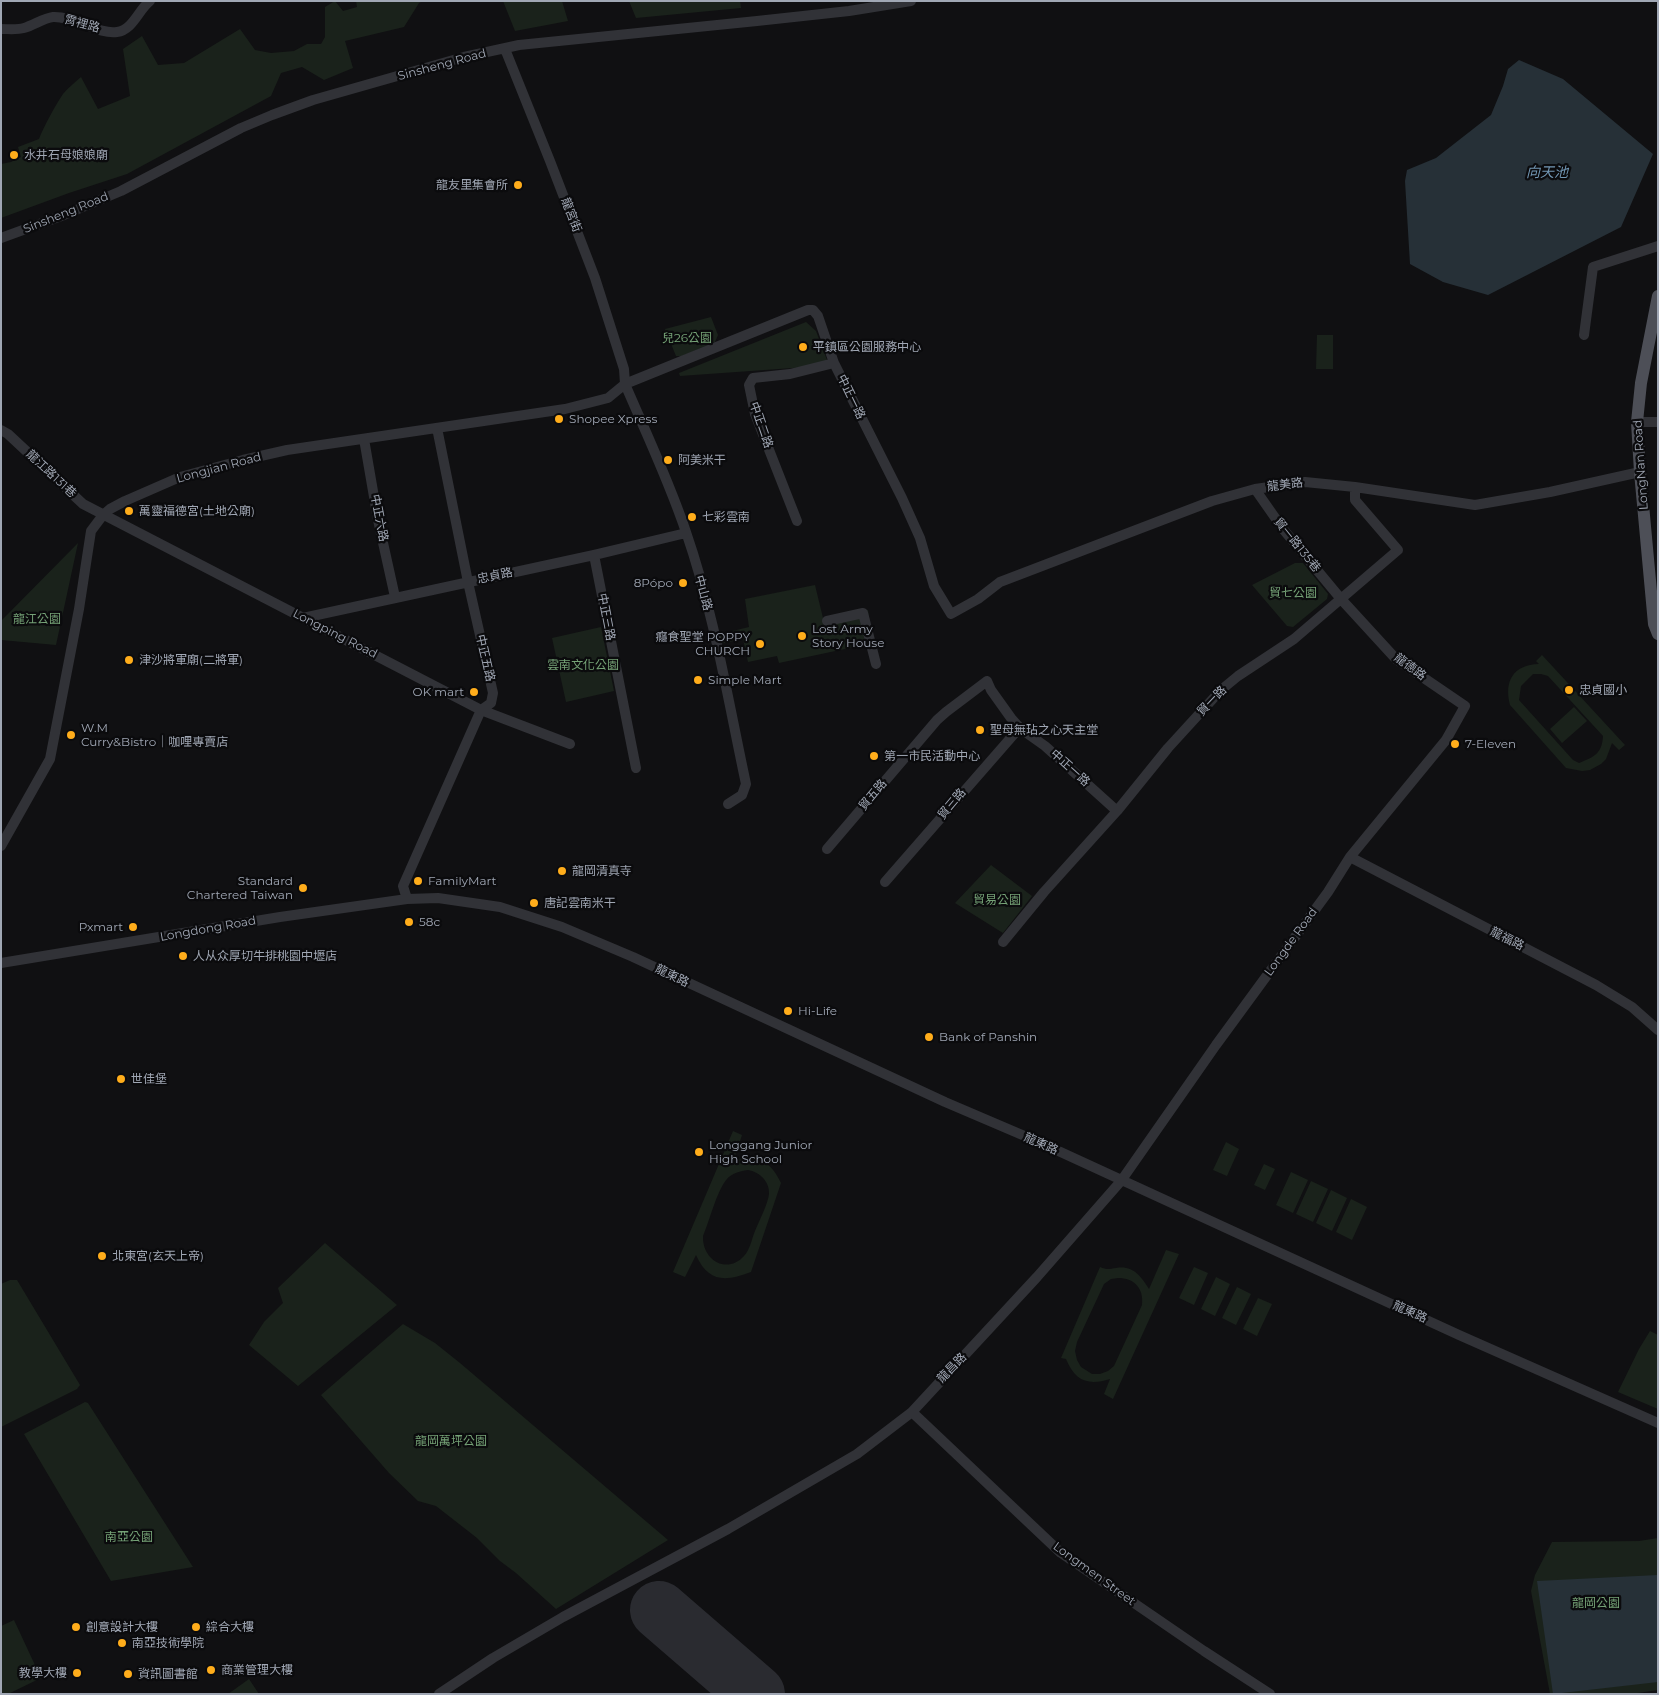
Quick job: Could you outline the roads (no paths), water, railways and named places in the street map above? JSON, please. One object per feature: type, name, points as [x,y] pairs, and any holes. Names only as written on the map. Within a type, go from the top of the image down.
[{"type":"main road","name":"LongNan Road","points":[[1658,296],[1641,383],[1637,422],[1654,624],[1658,634]]},
{"type":"street","name":"霄裡路","points":[[1,30],[23,28],[52,17],[68,19],[105,31],[118,32],[128,28],[150,1]]},
{"type":"street","name":"Sinsheng Road","points":[[1,238],[64,215],[121,191],[241,128],[272,115],[313,100],[464,57],[519,44],[758,21],[849,11],[911,1]]},
{"type":"street","name":"龍宮街","points":[[504,49],[595,278],[624,369],[625,384]]},
{"type":"street","points":[[1584,335],[1593,267],[1658,246]]},
{"type":"street","name":"中正一路","points":[[625,384],[808,310],[814,310],[818,316],[834,363],[920,538],[934,586],[951,614]]},
{"type":"street","name":"中正二路","points":[[797,521],[755,414],[749,385],[753,378],[790,374],[834,363]]},
{"type":"street","name":"Longjian Road","points":[[1,846],[50,759],[77,618],[91,531],[103,515],[125,501],[180,477],[287,450],[565,409],[608,398],[625,384]]},
{"type":"street","name":"中山路","points":[[625,384],[672,492],[686,533],[715,641],[746,784],[742,794],[728,804]]},
{"type":"street","points":[[1637,422],[1658,422]]},
{"type":"street","name":"中正五路","points":[[407,899],[402,886],[481,710],[492,703],[493,693],[468,582],[438,428]]},
{"type":"street","name":"龍江路131巷","points":[[1,430],[8,434],[83,504],[103,515]]},
{"type":"street","name":"中正六路","points":[[364,439],[378,520],[395,597]]},
{"type":"street","name":"龍美路","points":[[951,614],[978,599],[1000,582],[1212,501],[1255,489],[1306,482],[1355,487],[1475,505],[1550,492],[1640,472]]},
{"type":"street","name":"貿一路","points":[[1003,942],[1044,892],[1117,811],[1168,748],[1222,690],[1238,676],[1294,639],[1398,550],[1355,500],[1355,487]]},
{"type":"street","name":"貿一路135巷","points":[[1255,489],[1283,529],[1341,599]]},
{"type":"street","name":"Longping Road","points":[[103,515],[481,710],[570,744]]},
{"type":"street","name":"忠貞路","points":[[303,618],[594,555],[686,533]]},
{"type":"street","name":"中正三路","points":[[594,555],[636,768]]},
{"type":"street","name":"Longde Road","points":[[1121,1181],[1216,1045],[1328,892],[1350,857],[1446,740],[1465,706],[1396,659],[1341,599]]},
{"type":"street","points":[[827,621],[863,613],[876,664]]},
{"type":"street","name":"中正一路","points":[[987,681],[991,690],[1021,729],[1051,751],[1117,811]]},
{"type":"street","name":"貿五路","points":[[827,849],[937,720],[987,681]]},
{"type":"street","name":"貿三路","points":[[885,882],[982,769],[1015,733],[1021,729]]},
{"type":"street","name":"龍福路","points":[[1350,857],[1596,985],[1632,1007],[1658,1030]]},
{"type":"street","name":"龍東路","points":[[407,899],[438,898],[500,907],[562,927],[633,957],[891,1078],[1658,1423]]},
{"type":"street","name":"Longdong Road","points":[[1,963],[280,917],[407,899]]},
{"type":"street","name":"龍昌路","points":[[439,1694],[493,1658],[563,1617],[750,1516],[863,1450],[912,1412],[1038,1277],[1121,1181]]},
{"type":"street","name":"Longmen Street","points":[[912,1412],[1061,1553],[1270,1694]]},
{"type":"water","name":"向天池","points":[[1519,60],[1563,79],[1653,154],[1621,227],[1488,295],[1443,282],[1410,264],[1405,181],[1407,170],[1436,158],[1491,115],[1508,69]]},
{"type":"water","name":"龍岡公園","points":[[1658,1575],[1658,1682],[1553,1694],[1537,1581]]},
{"type":"place","name":"水井石母娘娘廟","points":[[14,155]]},
{"type":"place","name":"龍友里集會所","points":[[518,185]]},
{"type":"place","name":"平鎮區公園服務中心","points":[[803,347]]},
{"type":"place","name":"Shopee Xpress","points":[[559,419]]},
{"type":"place","name":"阿美米干","points":[[668,460]]},
{"type":"place","name":"萬靈福德宮(土地公廟)","points":[[129,511]]},
{"type":"place","name":"七彩雲南","points":[[692,517]]},
{"type":"place","name":"8Pópo","points":[[683,583]]},
{"type":"place","name":"Lost Army Story House","points":[[802,636]]},
{"type":"place","name":"癮食聖堂 POPPY CHURCH","points":[[760,644]]},
{"type":"place","name":"津沙將軍廟(二將軍)","points":[[129,660]]},
{"type":"place","name":"Simple Mart","points":[[698,680]]},
{"type":"place","name":"忠貞國小","points":[[1569,690]]},
{"type":"place","name":"OK mart","points":[[474,692]]},
{"type":"place","name":"聖母無玷之心天主堂","points":[[980,730]]},
{"type":"place","name":"W.M Curry&Bistro｜咖哩專賣店","points":[[71,735]]},
{"type":"place","name":"7-Eleven","points":[[1455,744]]},
{"type":"place","name":"第一市民活動中心","points":[[874,756]]},
{"type":"place","name":"龍岡清真寺","points":[[562,871]]},
{"type":"place","name":"FamilyMart","points":[[418,881]]},
{"type":"place","name":"Standard Chartered Taiwan","points":[[303,888]]},
{"type":"place","name":"唐記雲南米干","points":[[534,903]]},
{"type":"place","name":"58c","points":[[409,922]]},
{"type":"place","name":"Pxmart","points":[[133,927]]},
{"type":"place","name":"人从众厚切牛排桃園中壢店","points":[[183,956]]},
{"type":"place","name":"Hi-Life","points":[[788,1011]]},
{"type":"place","name":"Bank of Panshin","points":[[929,1037]]},
{"type":"place","name":"世佳堡","points":[[121,1079]]},
{"type":"place","name":"Longgang Junior High School","points":[[699,1152]]},
{"type":"place","name":"北東宮(玄天上帝)","points":[[102,1256]]},
{"type":"place","name":"創意設計大樓","points":[[76,1627]]},
{"type":"place","name":"綜合大樓","points":[[196,1627]]},
{"type":"place","name":"南亞技術學院","points":[[122,1643]]},
{"type":"place","name":"商業管理大樓","points":[[211,1670]]},
{"type":"place","name":"教學大樓","points":[[77,1673]]},
{"type":"place","name":"資訊圖書館","points":[[128,1674]]},
{"type":"park label","name":"兒26公園","points":[[687,338]]},
{"type":"park label","name":"貿七公園","points":[[1293,593]]},
{"type":"park label","name":"龍江公園","points":[[37,619]]},
{"type":"park label","name":"雲南文化公園","points":[[583,665]]},
{"type":"park label","name":"貿易公園","points":[[997,900]]},
{"type":"park label","name":"龍岡萬坪公園","points":[[451,1441]]},
{"type":"park label","name":"南亞公園","points":[[129,1537]]}]
